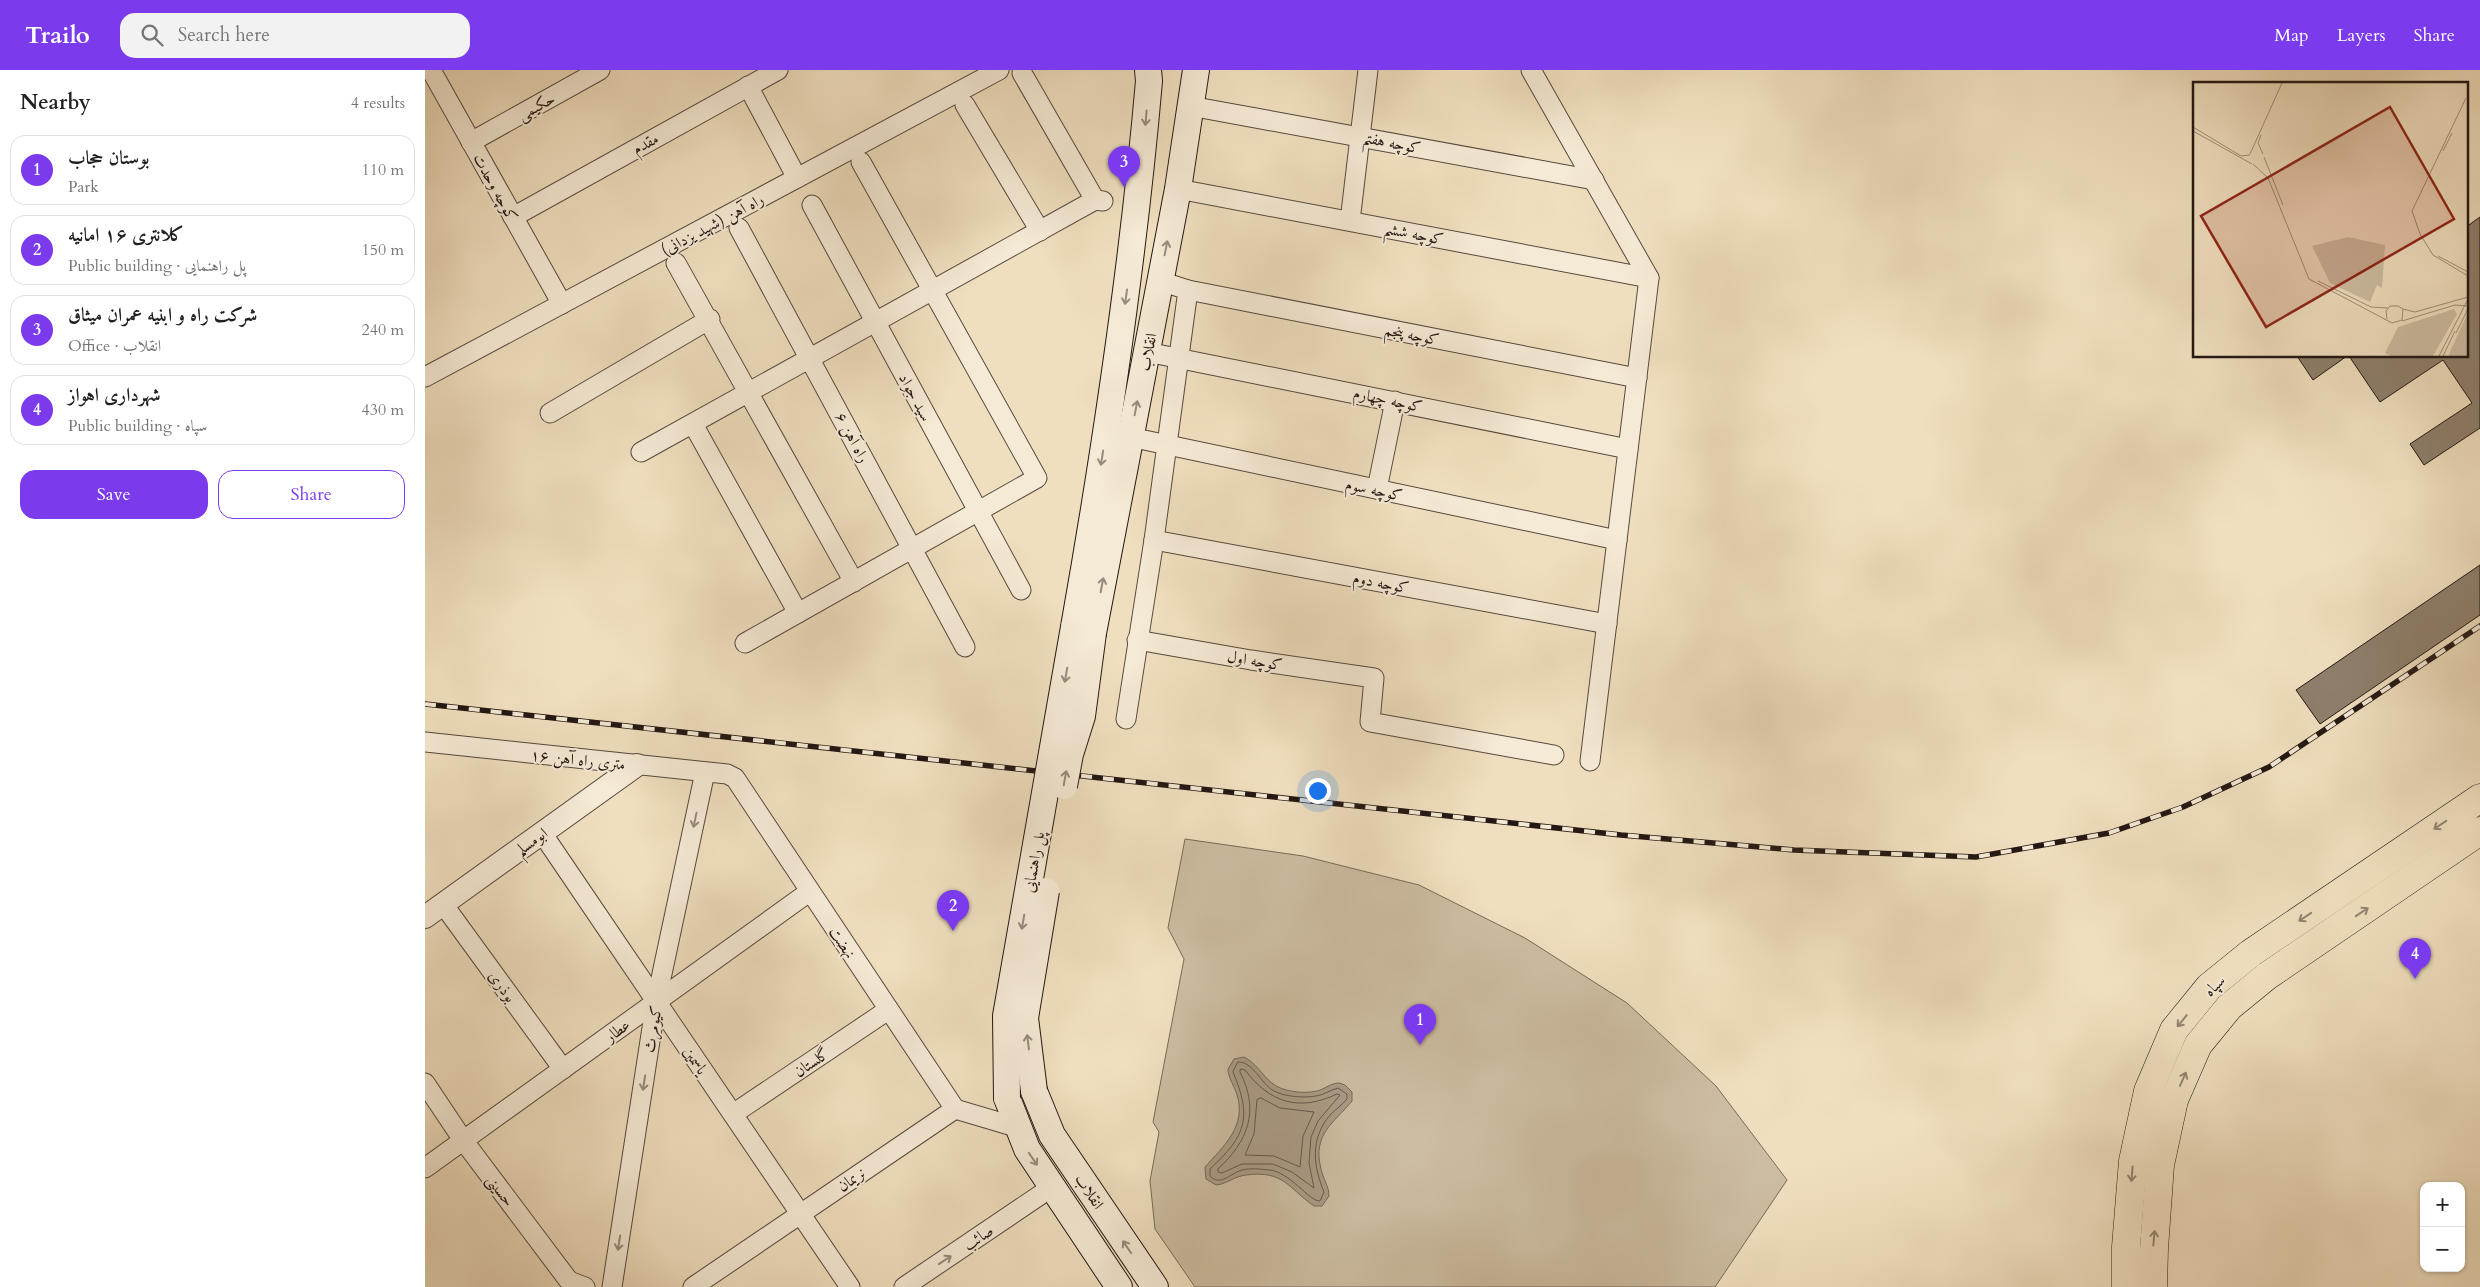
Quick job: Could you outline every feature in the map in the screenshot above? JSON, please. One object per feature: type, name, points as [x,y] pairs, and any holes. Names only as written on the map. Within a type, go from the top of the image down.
[{"type":"main road","name":"انقلاب","points":[[1084,630],[1091,535],[1129,279],[1145,127],[1149,81],[1148,70]]},
{"type":"main road","name":"انقلاب","points":[[1084,630],[1130,437],[1178,189],[1196,70]]},
{"type":"main road","name":"پل راهنمایی","points":[[1033,1090],[1025,1018],[1070,754],[1082,716],[1084,630]]},
{"type":"main road","name":"پل راهنمایی","points":[[1007,1098],[1005,1016],[1084,630]]},
{"type":"main road","name":"سپاه","points":[[2126,1287],[2126,1247],[2133,1161],[2148,1091],[2174,1030],[2209,987],[2251,953],[2480,798]]},
{"type":"main road","name":"سپاه","points":[[2153,1287],[2160,1165],[2174,1100],[2198,1045],[2229,1007],[2267,976],[2480,832]]},
{"type":"main road","name":"انقلاب","points":[[1033,1090],[1052,1135],[1155,1287]]},
{"type":"main road","name":"انقلاب","points":[[1007,1098],[1027,1149],[1119,1287]]},
{"type":"street","name":"کوچه وحدت","points":[[431,70],[562,304]]},
{"type":"street","name":"حکیمی","points":[[471,142],[600,70]]},
{"type":"street","name":"مقدم","points":[[513,216],[778,70]]},
{"type":"street","points":[[1350,222],[1368,70]]},
{"type":"street","points":[[1531,70],[1649,278],[1590,760]]},
{"type":"street","name":"راه آهن (شهید یزدانی)","points":[[425,377],[797,178],[989,72]]},
{"type":"street","points":[[641,452],[1099,200],[1022,73]]},
{"type":"street","points":[[748,86],[797,178]]},
{"type":"street","points":[[965,105],[1040,231]]},
{"type":"street","name":"کوچه هفتم","points":[[1190,106],[1594,180]]},
{"type":"street","points":[[745,643],[1037,478],[861,162]]},
{"type":"street","name":"کوچه ششم","points":[[1178,189],[1649,278]]},
{"type":"street","name":"سید جواد","points":[[812,205],[1021,590]]},
{"type":"street","name":"راه آهن ۶","points":[[739,228],[811,358],[965,647]]},
{"type":"street","points":[[676,263],[750,392],[853,582]]},
{"type":"street","name":"کوچه پنجم","points":[[1160,281],[1188,290],[1637,378]]},
{"type":"street","points":[[1126,719],[1137,640],[1155,540],[1188,290]]},
{"type":"street","points":[[549,413],[710,320]]},
{"type":"street","name":"کوچه چهارم","points":[[1147,352],[1628,449]]},
{"type":"street","points":[[1377,489],[1395,401]]},
{"type":"street","points":[[693,424],[798,613]]},
{"type":"street","name":"کوچه سوم","points":[[1130,437],[1617,540]]},
{"type":"street","name":"کوچه دوم","points":[[1155,540],[1607,624]]},
{"type":"street","name":"کوچه اول","points":[[1137,640],[1251,660],[1374,678],[1370,722],[1554,755]]},
{"type":"street","name":"۱۶ متری راه آهن","points":[[425,742],[731,775]]},
{"type":"street","name":"ابومسلم","points":[[425,917],[637,765]]},
{"type":"street","name":"کیومرث","points":[[612,1287],[657,1002],[705,772]]},
{"type":"street","name":"نهضت","points":[[731,775],[735,778],[955,1110]]},
{"type":"street","name":"یاسمین","points":[[542,833],[850,1287]]},
{"type":"street","name":"عطار","points":[[425,1168],[809,892]]},
{"type":"street","name":"بوذری","points":[[443,904],[563,1069]]},
{"type":"street","name":"گلستان","points":[[733,1114],[888,1010]]},
{"type":"street","name":"حسینی","points":[[425,1084],[463,1140],[572,1285]]},
{"type":"street","points":[[955,1110],[1019,1128]]},
{"type":"street","name":"نریمان","points":[[693,1287],[955,1110]]},
{"type":"street","name":"صائب","points":[[904,1287],[1053,1187]]},
{"type":"shaded area","points":[[1185,839],[1303,856],[1419,885],[1525,938],[1627,1003],[1716,1086],[1787,1180],[1715,1287],[1195,1287],[1155,1229],[1150,1181],[1159,1132],[1153,1122],[1184,959],[1168,928]]},
{"type":"water","points":[[1244,1057],[1252,1062],[1276,1086],[1293,1092],[1312,1092],[1339,1083],[1345,1085],[1352,1092],[1352,1101],[1326,1130],[1322,1138],[1319,1157],[1329,1196],[1322,1206],[1314,1206],[1285,1182],[1269,1175],[1242,1176],[1216,1185],[1206,1179],[1205,1167],[1226,1144],[1239,1117],[1237,1095],[1228,1069],[1234,1059]]},
{"type":"building","points":[[2480,217],[2480,428],[2424,465],[2410,444],[2472,403],[2443,360],[2380,402],[2350,358],[2467,358],[2467,226]]},
{"type":"building","points":[[2298,358],[2344,358],[2313,380]]},
{"type":"building","points":[[2480,565],[2480,615],[2320,724],[2296,690]]},
{"type":"railway","points":[[425,704],[1621,835],[1794,850],[1976,857],[2109,833],[2183,807],[2269,767],[2480,626]]},
{"type":"place","name":"شرکت راه و ابنیه عمران میثاق","points":[[1124,187]]},
{"type":"place","name":"کلانتری ۱۶ امانیه","points":[[953,931]]},
{"type":"place","name":"شهرداری اهواز","points":[[2415,979]]},
{"type":"place","name":"بوستان حجاب","points":[[1420,1045]]}]
